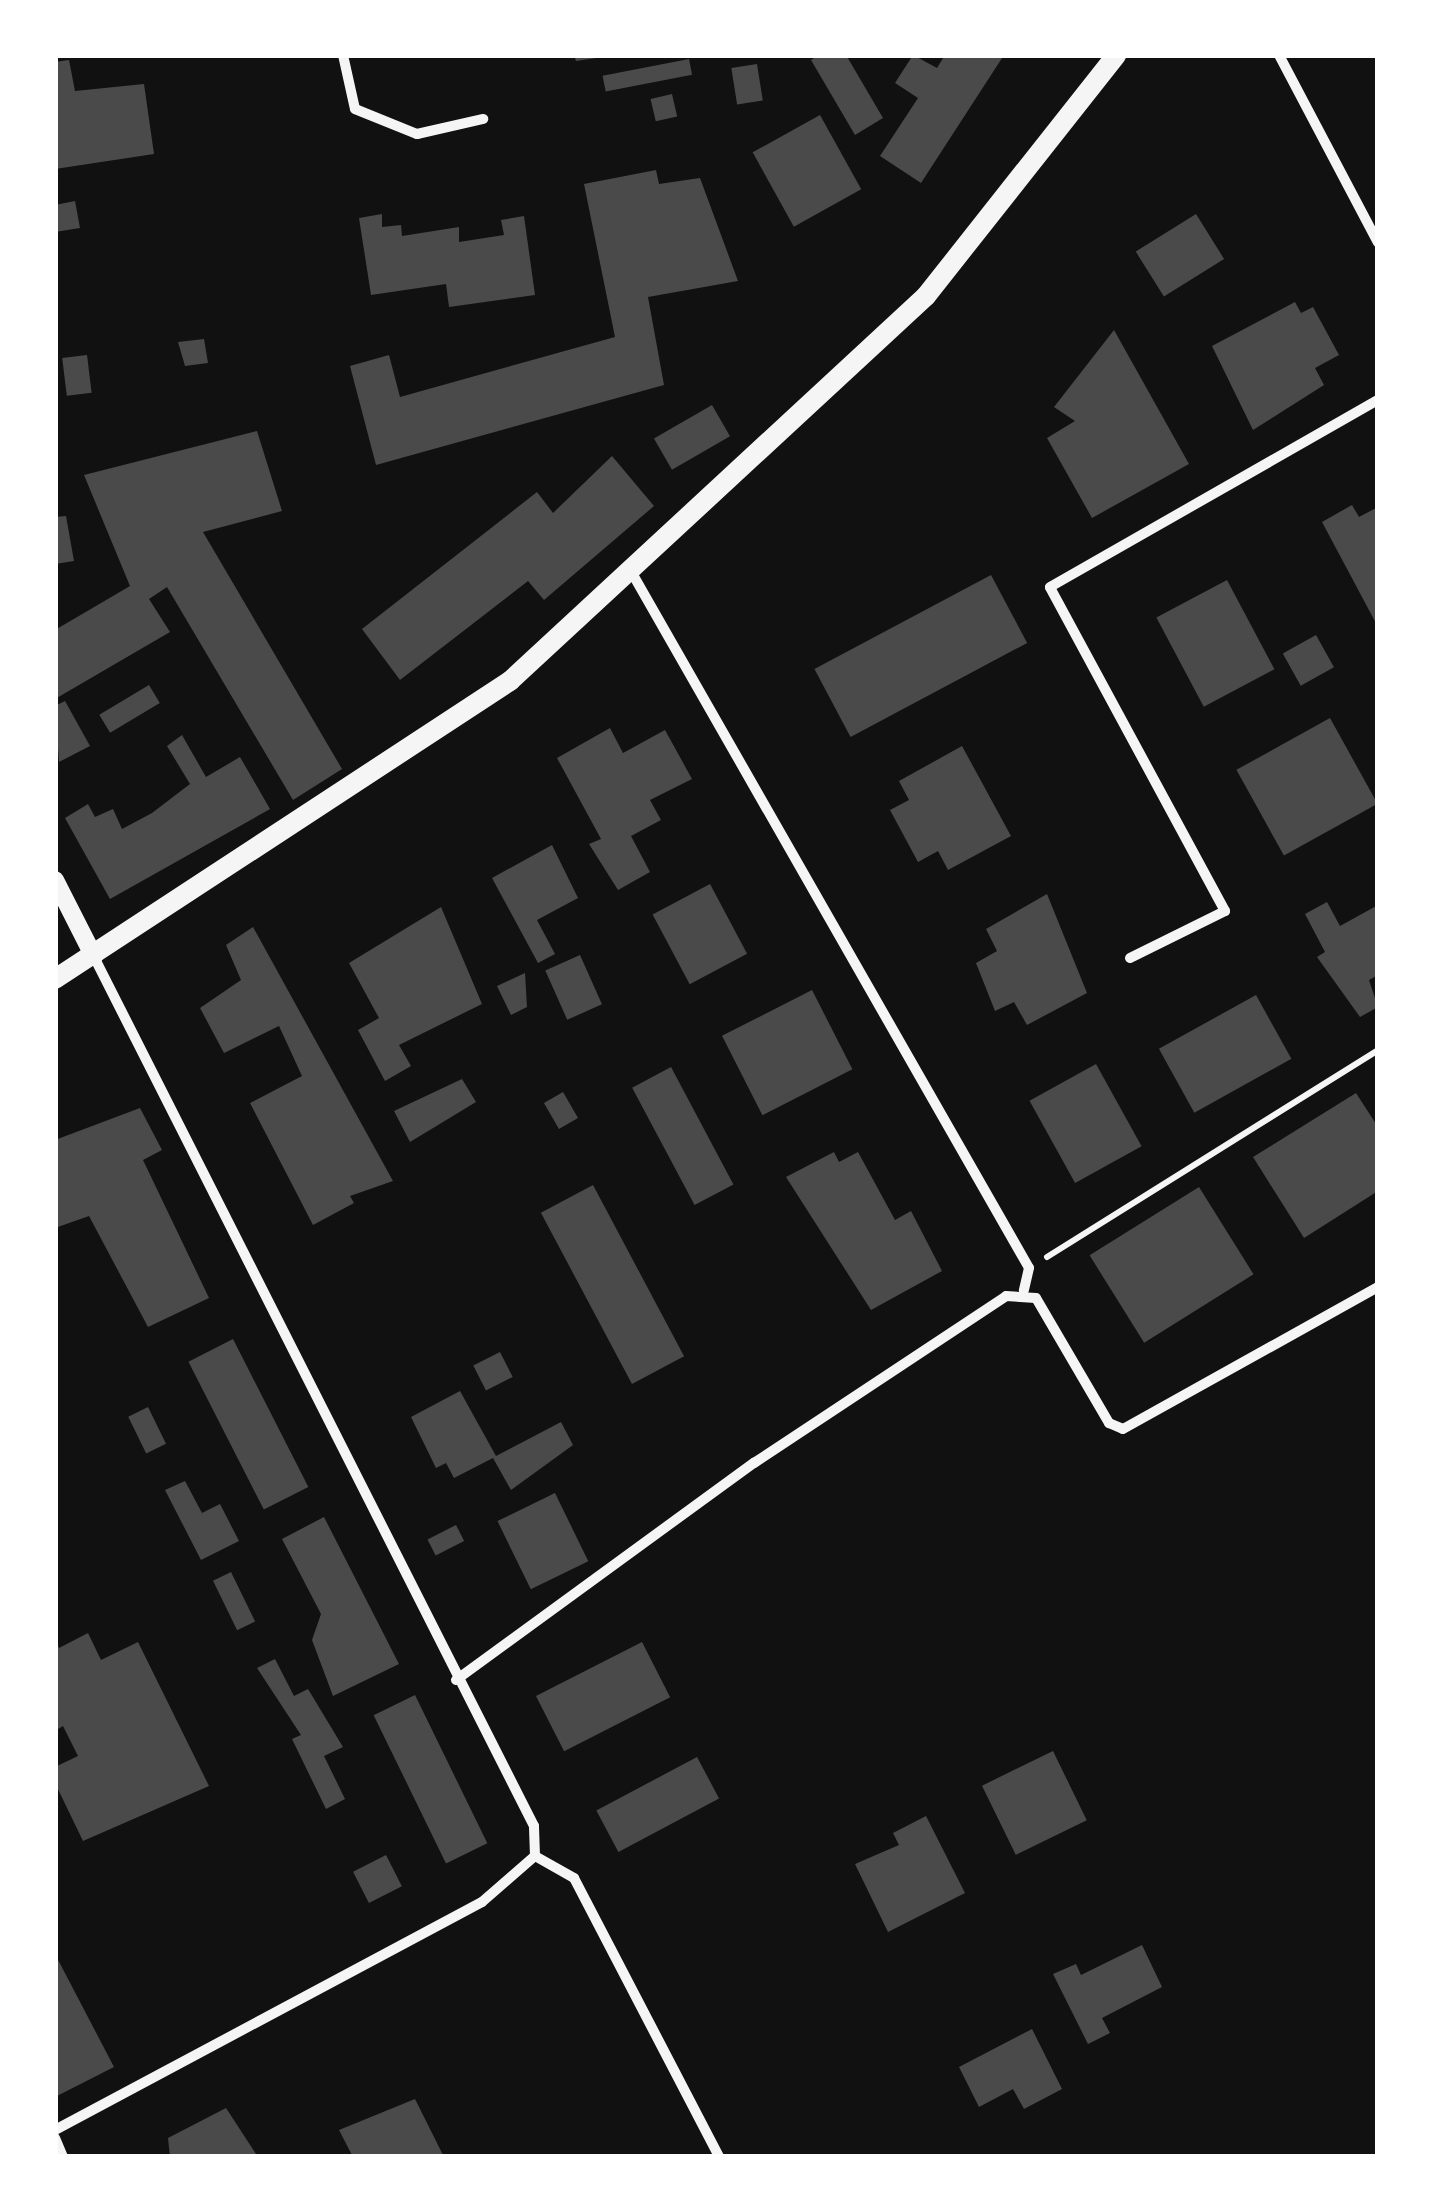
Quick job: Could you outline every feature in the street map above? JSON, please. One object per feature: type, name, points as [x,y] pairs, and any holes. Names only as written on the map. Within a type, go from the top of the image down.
[{"type":"main road","points":[[55,979],[510,681],[632,573],[926,296],[1116,55]]},
{"type":"street","points":[[343,55],[355,109],[417,134],[482,119]]},
{"type":"street","points":[[1279,55],[1378,243]]},
{"type":"street","points":[[1130,958],[1225,911],[1050,587],[1378,400]]},
{"type":"street","points":[[456,1680],[754,1464],[1024,1290],[1030,1268],[632,573]]},
{"type":"street","points":[[55,880],[456,1680],[534,1826],[535,1856]]},
{"type":"street","points":[[1024,1290],[1109,1423],[1123,1429],[1378,1287]]},
{"type":"street","points":[[55,2130],[482,1902],[535,1856]]},
{"type":"street","points":[[535,1856],[574,1878],[719,2157]]},
{"type":"street","points":[[55,2138],[63,2157]]},
{"type":"path","points":[[1030,1268],[1378,1050]]},
{"type":"building","points":[[574,55],[603,55],[603,57],[576,61]]},
{"type":"building","points":[[819,55],[846,55],[883,118],[855,135],[811,60]]},
{"type":"building","points":[[913,55],[937,68],[945,55],[1004,55],[921,183],[880,156],[918,98],[895,83]]},
{"type":"building","points":[[689,59],[692,75],[606,91],[603,76]]},
{"type":"building","points":[[69,60],[75,91],[144,84],[154,154],[55,169],[55,62]]},
{"type":"building","points":[[757,64],[763,101],[737,105],[731,68]]},
{"type":"building","points":[[672,94],[677,116],[656,121],[651,99]]},
{"type":"building","points":[[820,115],[861,189],[794,227],[753,152]]},
{"type":"building","points":[[656,170],[659,184],[700,178],[738,281],[648,297],[664,385],[376,465],[350,366],[389,355],[400,397],[615,337],[584,184]]},
{"type":"building","points":[[75,201],[80,228],[55,232],[55,205]]},
{"type":"building","points":[[382,214],[382,227],[401,225],[402,236],[459,227],[459,242],[504,235],[501,220],[524,216],[535,295],[449,307],[446,284],[371,295],[359,218]]},
{"type":"building","points":[[1196,214],[1224,259],[1164,297],[1136,252]]},
{"type":"building","points":[[1295,302],[1301,313],[1313,307],[1339,355],[1315,368],[1324,385],[1253,430],[1212,346]]},
{"type":"building","points":[[1114,330],[1189,464],[1092,518],[1047,438],[1075,421],[1054,407]]},
{"type":"building","points":[[204,339],[208,363],[185,366],[178,342]]},
{"type":"building","points":[[87,355],[92,393],[67,396],[62,358]]},
{"type":"building","points":[[712,405],[730,436],[672,470],[654,438]]},
{"type":"building","points":[[257,431],[282,511],[203,532],[342,769],[293,800],[167,587],[149,599],[170,632],[55,699],[55,630],[130,586],[84,475]]},
{"type":"building","points":[[612,456],[654,506],[544,600],[528,581],[400,680],[362,629],[537,492],[553,513]]},
{"type":"building","points":[[1352,505],[1359,517],[1378,507],[1378,627],[1322,522]]},
{"type":"building","points":[[66,516],[74,561],[55,564],[55,517]]},
{"type":"building","points":[[991,575],[1027,643],[851,737],[814,669]]},
{"type":"building","points":[[1227,580],[1274,669],[1204,707],[1156,618]]},
{"type":"building","points":[[1316,635],[1334,667],[1301,686],[1283,653]]},
{"type":"building","points":[[149,685],[160,703],[110,733],[99,715]]},
{"type":"building","points":[[65,701],[90,746],[59,762],[55,706]]},
{"type":"building","points":[[1330,718],[1378,804],[1284,856],[1236,770]]},
{"type":"building","points":[[610,728],[623,753],[665,730],[692,779],[650,800],[661,820],[631,836],[650,872],[618,890],[589,844],[601,839],[557,758]]},
{"type":"building","points":[[182,735],[206,777],[240,757],[270,809],[110,899],[65,818],[88,804],[95,817],[113,809],[122,829],[152,813],[190,784],[167,746]]},
{"type":"building","points":[[962,746],[1011,836],[948,870],[938,851],[918,862],[890,810],[909,800],[899,781]]},
{"type":"building","points":[[552,845],[578,898],[537,920],[555,954],[538,963],[492,878]]},
{"type":"building","points":[[710,884],[747,954],[690,984],[653,915]]},
{"type":"building","points":[[1047,894],[1087,993],[1027,1025],[1014,1002],[995,1011],[976,963],[997,951],[986,929]]},
{"type":"building","points":[[1327,902],[1340,926],[1378,905],[1378,975],[1369,980],[1378,1007],[1360,1017],[1317,957],[1325,952],[1305,914]]},
{"type":"building","points":[[441,907],[482,1004],[399,1045],[411,1066],[385,1081],[358,1030],[379,1018],[349,963]]},
{"type":"building","points":[[253,927],[393,1181],[350,1196],[354,1203],[313,1225],[250,1103],[302,1076],[279,1026],[224,1053],[200,1008],[241,980],[226,945]]},
{"type":"building","points":[[580,955],[602,1004],[567,1020],[545,970]]},
{"type":"building","points":[[525,973],[527,1007],[511,1015],[497,986]]},
{"type":"building","points":[[812,990],[852,1069],[762,1115],[722,1036]]},
{"type":"building","points":[[1256,995],[1291,1059],[1194,1113],[1159,1049]]},
{"type":"building","points":[[1096,1064],[1142,1146],[1075,1183],[1030,1101]]},
{"type":"building","points":[[671,1067],[733,1184],[695,1205],[632,1088]]},
{"type":"building","points":[[462,1079],[476,1102],[410,1142],[394,1111]]},
{"type":"building","points":[[563,1092],[578,1118],[559,1129],[544,1103]]},
{"type":"building","points":[[1356,1093],[1378,1127],[1378,1191],[1304,1238],[1253,1157]]},
{"type":"building","points":[[140,1108],[162,1150],[143,1160],[209,1298],[148,1327],[89,1216],[55,1228],[55,1140]]},
{"type":"building","points":[[834,1152],[839,1162],[858,1152],[895,1220],[911,1211],[942,1271],[871,1310],[786,1177]]},
{"type":"building","points":[[593,1185],[684,1356],[632,1384],[541,1213]]},
{"type":"building","points":[[1199,1187],[1254,1274],[1144,1343],[1090,1255]]},
{"type":"building","points":[[233,1339],[308,1487],[264,1510],[188,1362]]},
{"type":"building","points":[[500,1352],[513,1377],[486,1391],[473,1366]]},
{"type":"building","points":[[460,1391],[496,1456],[561,1422],[573,1445],[511,1490],[493,1458],[454,1478],[446,1463],[436,1468],[411,1417]]},
{"type":"building","points":[[148,1407],[166,1444],[146,1453],[128,1417]]},
{"type":"building","points":[[185,1481],[202,1513],[220,1504],[239,1541],[201,1560],[165,1490]]},
{"type":"building","points":[[555,1493],[588,1561],[531,1589],[497,1521]]},
{"type":"building","points":[[324,1517],[399,1664],[333,1696],[312,1640],[321,1614],[282,1539]]},
{"type":"building","points":[[456,1525],[464,1541],[436,1556],[427,1540]]},
{"type":"building","points":[[231,1572],[255,1621],[237,1630],[213,1581]]},
{"type":"building","points":[[88,1633],[101,1660],[138,1642],[209,1786],[83,1841],[55,1783],[55,1767],[78,1756],[63,1726],[55,1731],[55,1640],[59,1648]]},
{"type":"building","points":[[642,1642],[670,1697],[564,1751],[536,1696]]},
{"type":"building","points":[[275,1659],[294,1696],[308,1689],[343,1747],[324,1756],[345,1799],[326,1809],[292,1739],[301,1735],[257,1668]]},
{"type":"building","points":[[415,1695],[487,1843],[446,1863],[374,1715]]},
{"type":"building","points":[[1053,1751],[1087,1820],[1016,1855],[982,1786]]},
{"type":"building","points":[[697,1757],[719,1798],[618,1852],[596,1811]]},
{"type":"building","points":[[926,1816],[965,1893],[888,1932],[855,1864],[899,1845],[893,1833]]},
{"type":"building","points":[[386,1855],[402,1886],[369,1903],[353,1872]]},
{"type":"building","points":[[1142,1945],[1162,1987],[1102,2018],[1110,2033],[1088,2044],[1053,1974],[1076,1964],[1081,1975]]},
{"type":"building","points":[[55,1954],[114,2067],[55,2097]]},
{"type":"building","points":[[1032,2029],[1062,2089],[1024,2109],[1013,2089],[979,2107],[959,2067]]},
{"type":"building","points":[[415,2099],[444,2157],[353,2157],[339,2130]]},
{"type":"building","points":[[226,2108],[258,2157],[170,2157],[168,2138]]}]
